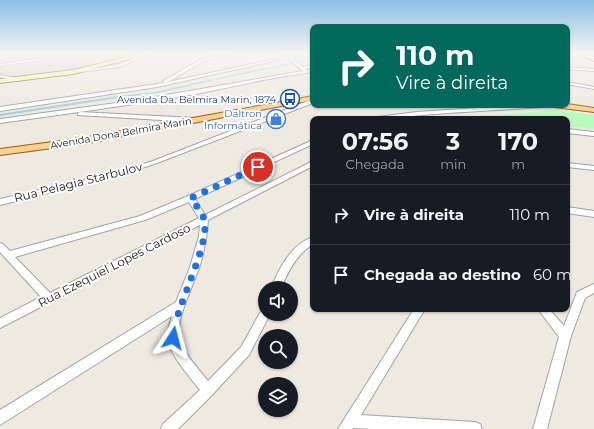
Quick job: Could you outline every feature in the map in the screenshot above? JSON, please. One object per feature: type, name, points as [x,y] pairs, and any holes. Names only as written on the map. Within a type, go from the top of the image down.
[{"type":"main road","name":"Avenida Dona Belmira Marin","points":[[0,152],[83,141],[310,99]]},
{"type":"main road","points":[[570,107],[594,110]]},
{"type":"street","points":[[0,82],[59,74]]},
{"type":"street","points":[[157,86],[178,74]]},
{"type":"street","points":[[0,120],[64,113],[216,81],[238,74]]},
{"type":"street","points":[[0,109],[157,86],[282,74]]},
{"type":"street","points":[[0,76],[19,80]]},
{"type":"street","points":[[570,84],[591,88],[594,94]]},
{"type":"street","name":"Rua Pelagia Starbulov","points":[[0,202],[120,174],[310,103]]},
{"type":"street","points":[[399,116],[515,108]]},
{"type":"street","points":[[64,113],[194,120]]},
{"type":"street","points":[[570,131],[594,134]]},
{"type":"street","points":[[9,256],[142,218],[191,198],[310,143]]},
{"type":"street","name":"Rua Ezequiel Lopes Cardoso","points":[[0,323],[310,165]]},
{"type":"street","points":[[570,165],[594,168]]},
{"type":"street","points":[[302,169],[310,170]]},
{"type":"street","points":[[191,198],[204,220],[203,236],[195,267],[180,305],[174,326],[173,338],[177,349],[208,391]]},
{"type":"street","points":[[570,210],[594,214]]},
{"type":"street","points":[[279,281],[285,267],[295,255],[310,242]]},
{"type":"street","points":[[0,246],[48,298]]},
{"type":"street","points":[[540,429],[565,336],[581,295],[594,288]]},
{"type":"street","points":[[0,418],[180,305]]},
{"type":"street","points":[[348,425],[418,312]]},
{"type":"street","points":[[545,312],[565,336]]},
{"type":"street","points":[[168,429],[208,391],[245,351],[261,321]]},
{"type":"street","points":[[348,425],[475,429]]},
{"type":"shaded area","points":[[0,74],[46,74],[0,80]]},
{"type":"green space","points":[[557,110],[594,115],[594,129],[570,126],[570,116],[474,116]]},
{"type":"waterway","points":[[216,79],[240,74]]},
{"type":"waterway","points":[[122,96],[154,93],[212,80]]},
{"type":"waterway","points":[[0,115],[122,96]]},
{"type":"waterway","points":[[117,97],[122,96]]},
{"type":"place","name":"Avenida Da. Belmira Marin, 1874","points":[[290,99]]},
{"type":"place","name":"Daltron Informática","points":[[276,119]]},
{"type":"route","points":[[173,338],[174,326],[180,305],[195,267],[203,236],[204,220],[191,198],[258,167]]}]
